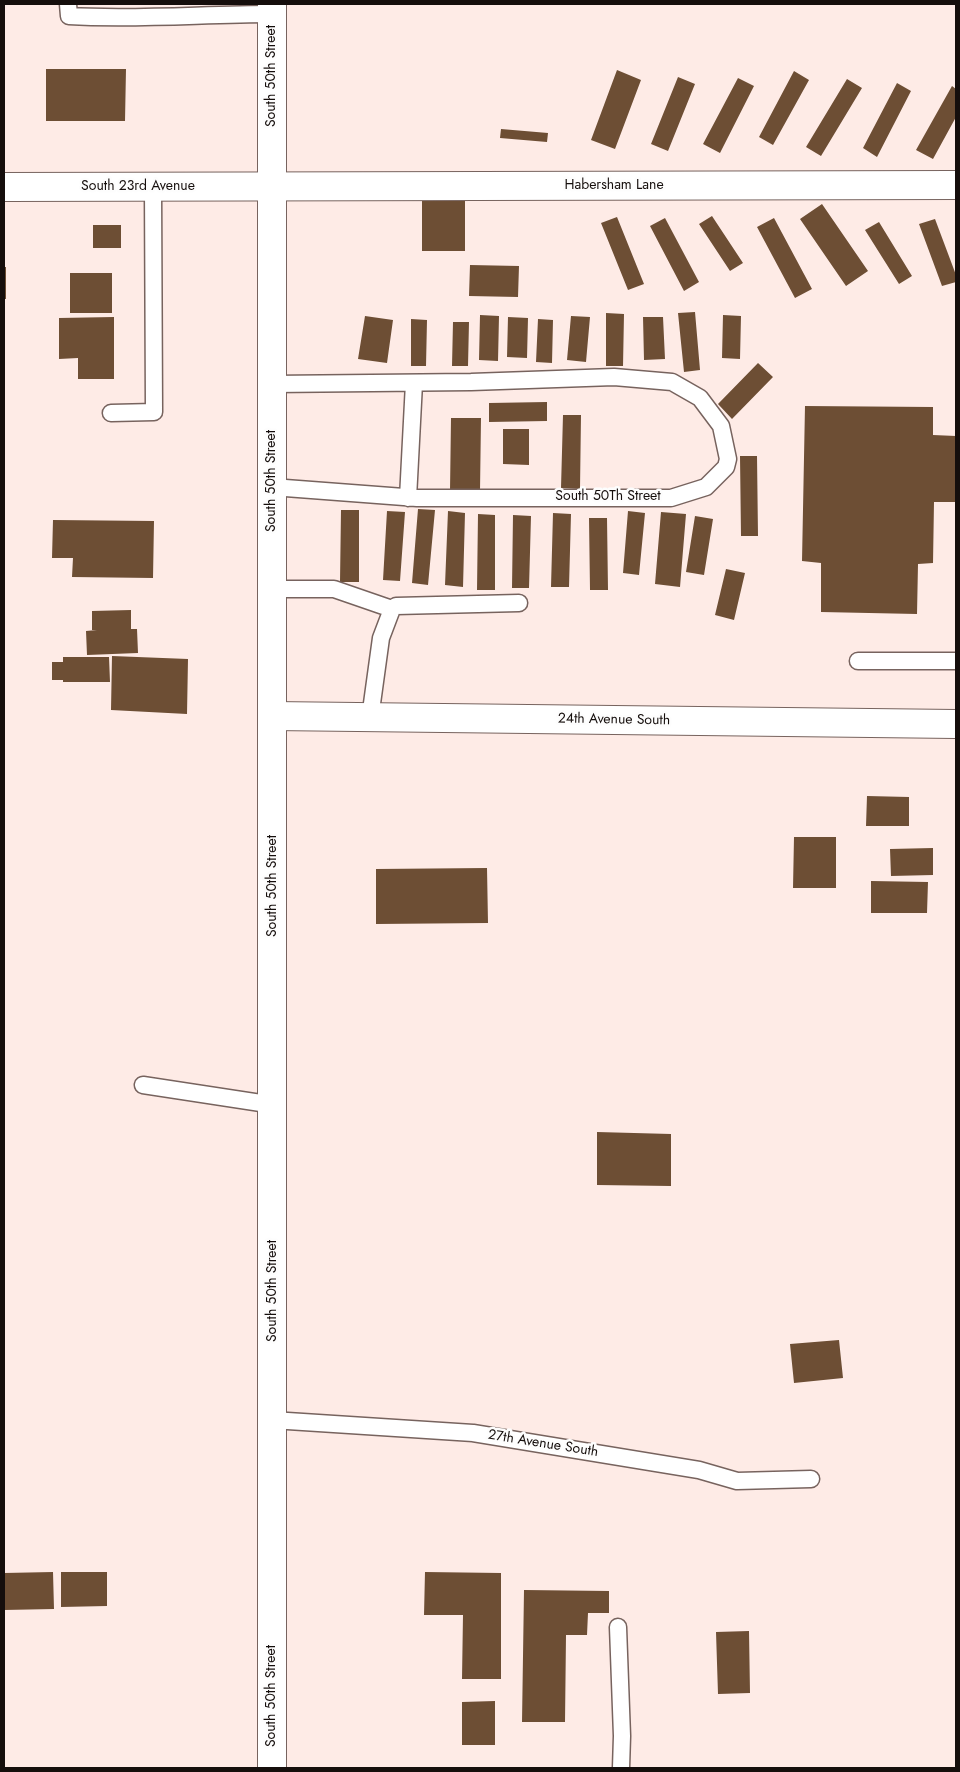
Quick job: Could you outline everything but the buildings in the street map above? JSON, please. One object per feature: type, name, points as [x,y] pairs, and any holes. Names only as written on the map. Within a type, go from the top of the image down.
[{"type":"main road","name":"South 50th Street","points":[[272,9],[274,1105],[272,1768]]},
{"type":"main road","name":"Habersham Lane","points":[[272,187],[956,185]]},
{"type":"main road","name":"South 23rd Avenue","points":[[4,187],[272,187]]},
{"type":"main road","name":"24th Avenue South","points":[[272,716],[956,724]]},
{"type":"lane","points":[[68,4],[69,16],[90,17],[194,17],[272,9]]},
{"type":"lane","points":[[111,413],[154,412],[153,187]]},
{"type":"lane","name":"South 50Th Street","points":[[272,384],[414,383],[614,377],[672,382],[700,398],[721,426],[728,459],[726,467],[706,487],[671,498],[408,498],[272,487]]},
{"type":"lane","points":[[408,498],[414,383]]},
{"type":"lane","points":[[272,589],[334,589],[392,609]]},
{"type":"lane","points":[[370,718],[381,638],[392,609],[396,606],[519,603]]},
{"type":"lane","points":[[858,661],[956,661]]},
{"type":"lane","points":[[143,1086],[274,1105]]},
{"type":"lane","name":"27th Avenue South","points":[[272,1420],[473,1433],[699,1470],[737,1481],[811,1479]]},
{"type":"lane","points":[[618,1627],[622,1736],[621,1768]]}]
